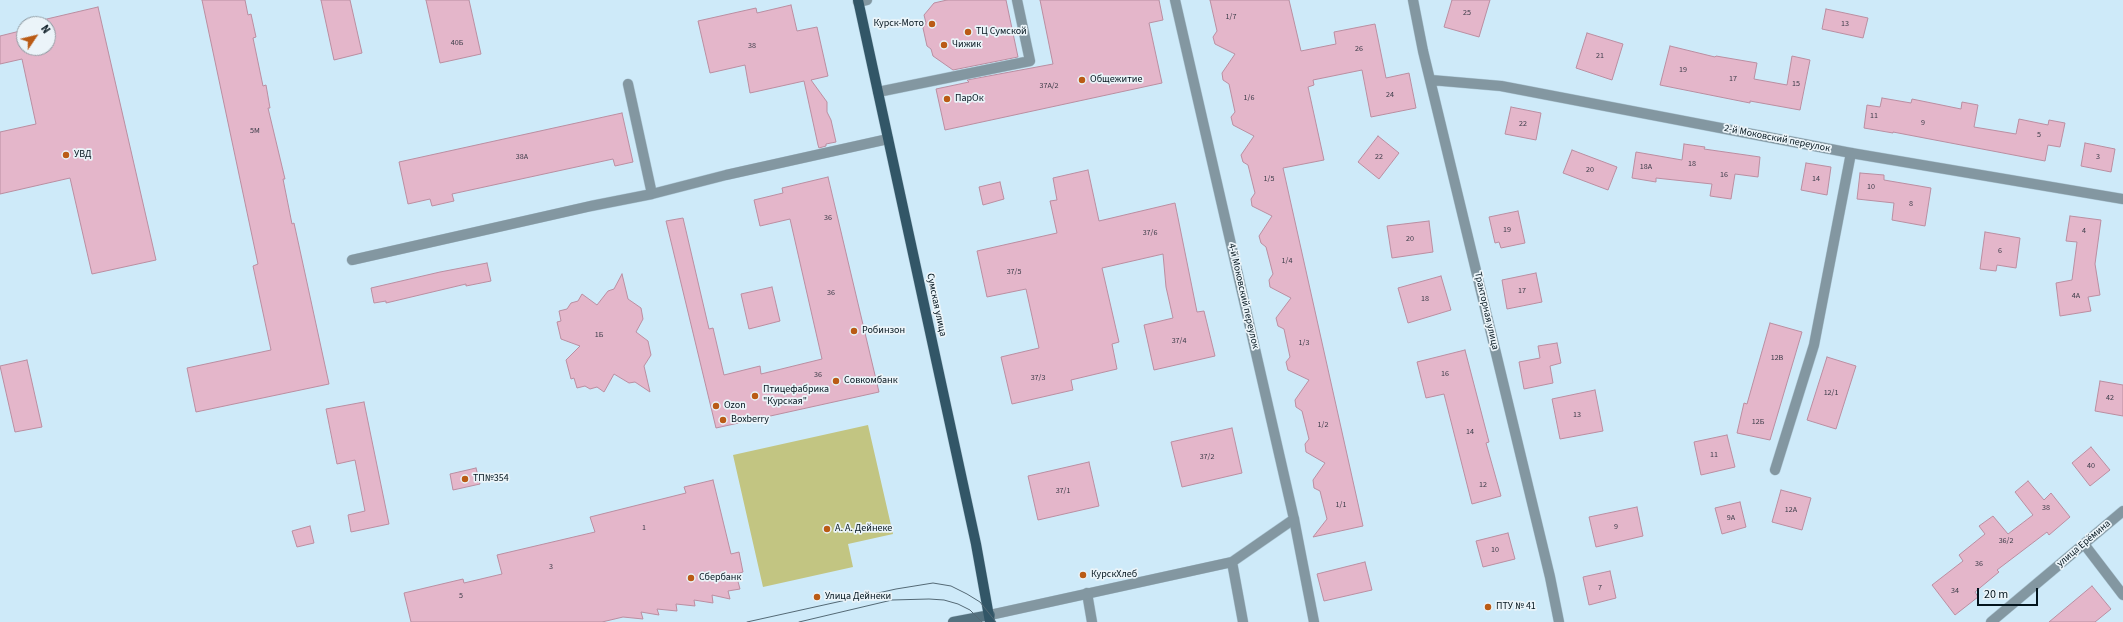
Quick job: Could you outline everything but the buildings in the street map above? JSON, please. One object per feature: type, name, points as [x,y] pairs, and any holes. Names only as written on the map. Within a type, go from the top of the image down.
[{"type":"main road","name":"Сумская улица","points":[[861,1],[878,92],[991,620]]},
{"type":"main road","points":[[953,622],[991,620]]},
{"type":"street","points":[[878,92],[1030,61],[1017,0]]},
{"type":"street","name":"4-й Моковский переулок","points":[[1175,0],[1294,519],[1314,622]]},
{"type":"street","name":"Тракторная улица","points":[[1413,0],[1550,577],[1559,622]]},
{"type":"street","name":"2-й Моковский переулок","points":[[1431,80],[1501,86],[1852,153],[2123,199]]},
{"type":"street","points":[[628,84],[652,194]]},
{"type":"street","points":[[352,260],[591,206],[652,194],[726,175],[888,139]]},
{"type":"street","points":[[1775,470],[1814,345],[1852,153]]},
{"type":"street","name":"улица Ерёмина","points":[[1991,622],[2123,511]]},
{"type":"street","points":[[991,620],[1087,593],[1232,562],[1294,519]]},
{"type":"street","points":[[2084,544],[2123,595]]},
{"type":"street","points":[[1232,562],[1243,622]]},
{"type":"street","points":[[1087,593],[1092,622]]},
{"type":"green space","points":[[868,425],[893,534],[848,544],[853,567],[763,587],[733,455]]},
{"type":"tram line","points":[[747,622],[896,589],[933,583],[951,586],[980,602],[996,622]]},
{"type":"tram line","points":[[799,622],[892,600],[929,599],[944,600],[958,604],[970,610],[982,622]]},
{"type":"place","name":"Курск-Мото","points":[[932,24]]},
{"type":"place","name":"ТЦ Сумской","points":[[968,32]]},
{"type":"place","name":"Чижик","points":[[944,45]]},
{"type":"place","name":"Общежитие","points":[[1082,80]]},
{"type":"place","name":"ПарОк","points":[[947,99]]},
{"type":"place","name":"УВД","points":[[66,155]]},
{"type":"place","name":"Робинзон","points":[[854,331]]},
{"type":"place","name":"Совкомбанк","points":[[836,381]]},
{"type":"place","name":"Птицефабрика \"Курская\"","points":[[755,396]]},
{"type":"place","name":"Ozon","points":[[716,406]]},
{"type":"place","name":"Boxberry","points":[[723,420]]},
{"type":"place","name":"ТП№354","points":[[465,479]]},
{"type":"place","name":"А. А. Дейнеке","points":[[827,529]]},
{"type":"place","name":"КурскХлеб","points":[[1083,575]]},
{"type":"place","name":"Сбербанк","points":[[691,578]]},
{"type":"place","name":"Улица Дейнеки","points":[[817,597]]},
{"type":"place","name":"ПТУ № 41","points":[[1488,607]]}]
